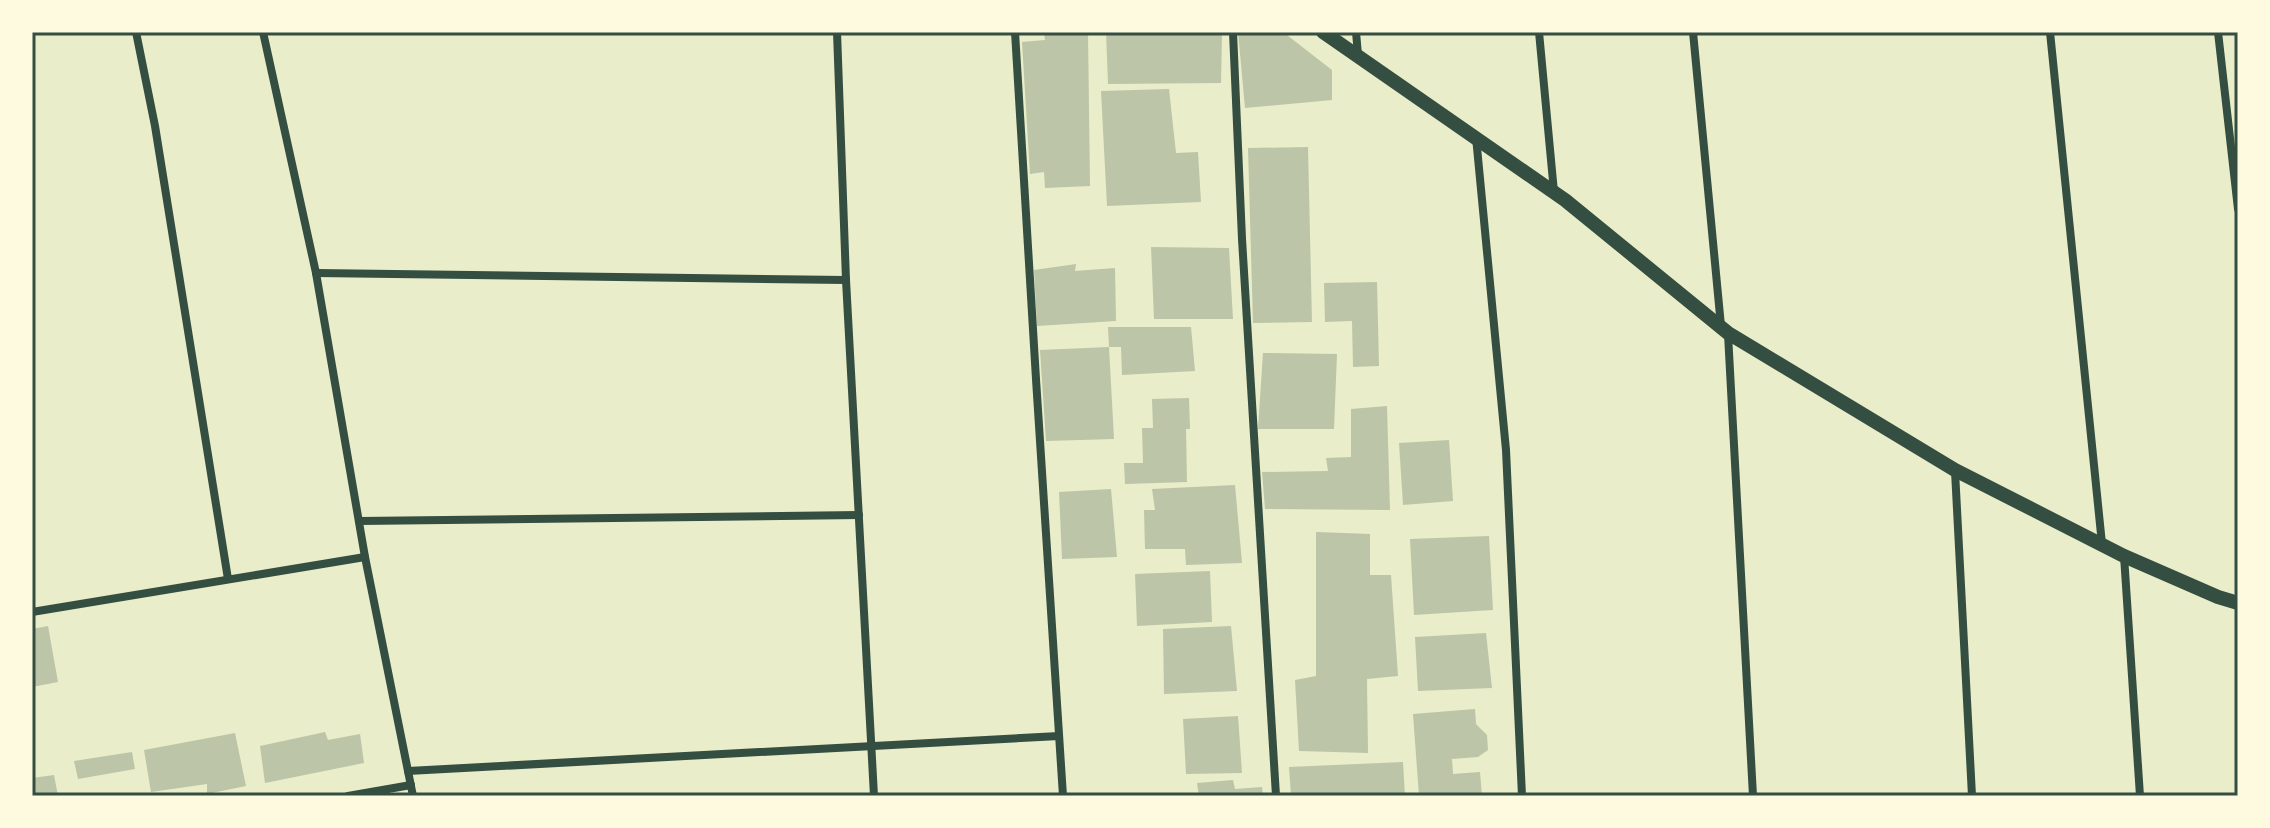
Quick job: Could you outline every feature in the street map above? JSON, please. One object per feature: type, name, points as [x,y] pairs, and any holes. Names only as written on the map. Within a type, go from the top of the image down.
[{"type":"street","points":[[136,32],[155,126],[228,579]]},
{"type":"street","points":[[263,32],[316,273],[365,557],[413,796]]},
{"type":"street","points":[[837,32],[846,280],[874,796]]},
{"type":"street","points":[[1015,32],[1031,327],[1063,796]]},
{"type":"street","points":[[1233,32],[1242,239],[1276,796]]},
{"type":"street","points":[[1323,32],[1554,192],[1724,330],[1955,470],[2124,556],[2238,603]]},
{"type":"street","points":[[1356,32],[1358,55]]},
{"type":"street","points":[[1539,32],[1554,192]]},
{"type":"street","points":[[1693,32],[1724,330],[1753,796]]},
{"type":"street","points":[[2050,32],[2102,544]]},
{"type":"street","points":[[2218,32],[2238,209]]},
{"type":"street","points":[[1476,136],[1506,450],[1522,796]]},
{"type":"street","points":[[316,273],[846,280]]},
{"type":"street","points":[[1955,470],[1972,796]]},
{"type":"street","points":[[359,521],[859,515]]},
{"type":"street","points":[[2124,556],[2140,796]]},
{"type":"street","points":[[32,612],[365,557]]},
{"type":"street","points":[[408,771],[1059,736]]},
{"type":"street","points":[[348,796],[411,785]]},
{"type":"building","points":[[1044,32],[1088,32],[1090,186],[1045,188],[1044,172],[1030,174],[1022,42],[1045,40]]},
{"type":"building","points":[[1106,32],[1222,32],[1221,83],[1108,84]]},
{"type":"building","points":[[1238,32],[1283,32],[1332,70],[1332,100],[1245,108]]},
{"type":"building","points":[[1169,89],[1176,153],[1198,152],[1201,202],[1107,206],[1101,91]]},
{"type":"building","points":[[1308,147],[1312,322],[1253,323],[1248,148]]},
{"type":"building","points":[[1151,247],[1229,248],[1233,319],[1154,319]]},
{"type":"building","points":[[1076,264],[1075,271],[1115,268],[1116,321],[1037,326],[1034,270]]},
{"type":"building","points":[[1377,282],[1379,366],[1353,367],[1352,321],[1325,322],[1324,283]]},
{"type":"building","points":[[1108,327],[1191,327],[1195,371],[1122,375],[1121,347],[1109,347]]},
{"type":"building","points":[[1109,347],[1114,439],[1046,441],[1040,350]]},
{"type":"building","points":[[1263,353],[1337,354],[1334,429],[1258,429]]},
{"type":"building","points":[[1189,398],[1187,482],[1125,484],[1124,463],[1143,463],[1142,428],[1153,428],[1152,399]]},
{"type":"building","points":[[1387,406],[1390,510],[1265,509],[1262,472],[1328,471],[1326,458],[1351,457],[1351,409]]},
{"type":"building","points":[[1449,440],[1453,501],[1403,505],[1399,443]]},
{"type":"building","points":[[1235,485],[1242,563],[1186,565],[1185,549],[1145,549],[1144,510],[1155,510],[1152,489]]},
{"type":"building","points":[[1111,489],[1117,557],[1062,559],[1059,492]]},
{"type":"building","points":[[1316,532],[1370,534],[1370,575],[1391,575],[1398,676],[1367,679],[1368,753],[1299,751],[1295,680],[1316,676]]},
{"type":"building","points":[[1489,536],[1493,610],[1414,615],[1410,539]]},
{"type":"building","points":[[1210,571],[1212,622],[1137,626],[1135,574]]},
{"type":"building","points":[[48,626],[58,682],[32,687],[32,629]]},
{"type":"building","points":[[1231,626],[1237,691],[1164,694],[1163,629]]},
{"type":"building","points":[[1486,633],[1492,688],[1418,691],[1415,637]]},
{"type":"building","points":[[1475,709],[1476,724],[1487,735],[1488,750],[1478,757],[1452,759],[1453,774],[1480,772],[1482,796],[1419,796],[1413,714]]},
{"type":"building","points":[[1238,716],[1242,773],[1186,774],[1183,719]]},
{"type":"building","points":[[325,732],[328,740],[360,734],[364,763],[265,783],[260,746]]},
{"type":"building","points":[[235,733],[246,786],[207,794],[207,784],[151,792],[144,750]]},
{"type":"building","points":[[132,752],[135,769],[78,779],[74,761]]},
{"type":"building","points":[[1403,762],[1405,796],[1291,796],[1289,767]]},
{"type":"building","points":[[54,775],[58,796],[32,796],[32,778]]},
{"type":"building","points":[[1233,780],[1235,789],[1262,787],[1263,796],[1199,796],[1197,783]]}]
